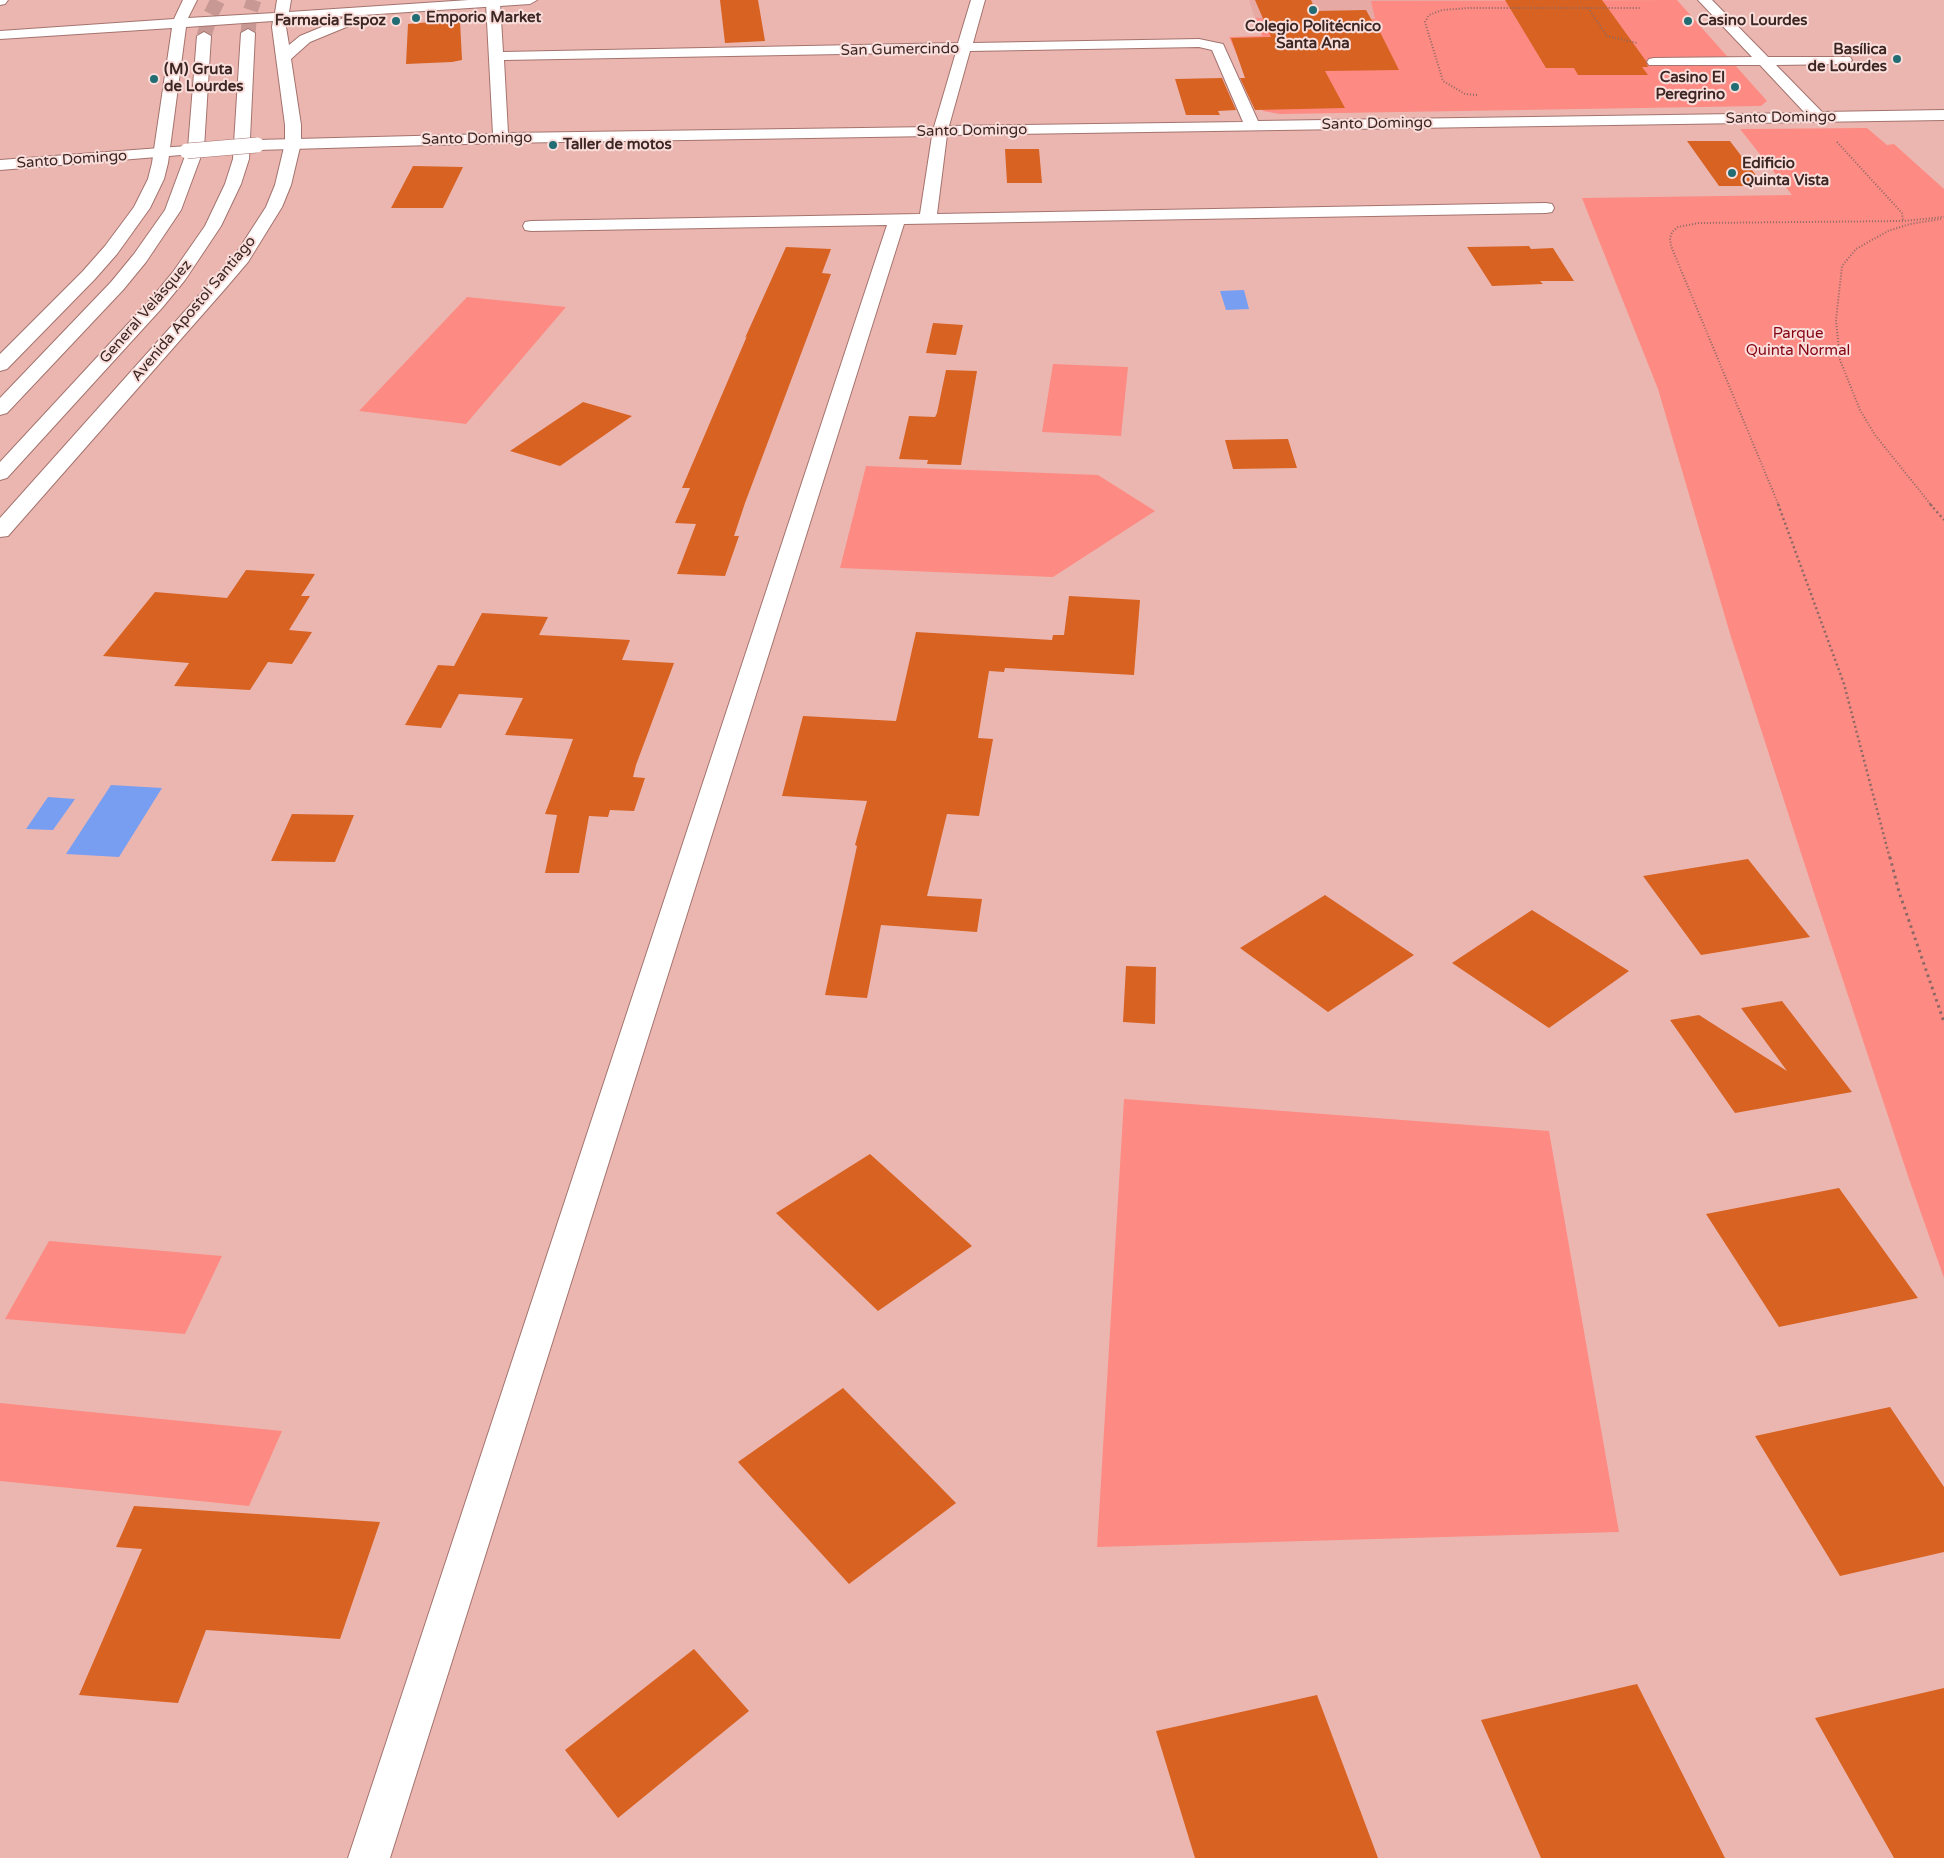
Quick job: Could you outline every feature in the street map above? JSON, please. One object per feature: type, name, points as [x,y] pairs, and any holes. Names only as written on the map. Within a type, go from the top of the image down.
[{"type":"main road","points":[[0,365],[89,275],[111,250],[142,208],[156,179],[162,153],[180,24],[190,0]]},
{"type":"main road","name":"Avenida Apostol Santiago","points":[[0,532],[242,258],[274,207],[285,178],[292,143],[292,125],[279,27],[284,0]]},
{"type":"main road","points":[[0,35],[530,0]]},
{"type":"main road","points":[[928,219],[940,131],[962,49],[978,0]]},
{"type":"main road","points":[[1705,0],[1819,118]]},
{"type":"main road","points":[[493,2],[501,138]]},
{"type":"main road","points":[[284,58],[296,45],[316,33],[356,19],[394,9]]},
{"type":"main road","name":"General Velásquez","points":[[0,474],[156,304],[179,276],[212,226],[233,184],[241,159],[248,33]]},
{"type":"main road","points":[[0,409],[117,286],[140,258],[173,210],[184,187],[196,148],[204,36]]},
{"type":"main road","name":"San Gumercindo","points":[[496,56],[962,49],[1199,43],[1218,48],[1252,126]]},
{"type":"main road","points":[[1654,62],[1845,60]]},
{"type":"main road","name":"Santo Domingo","points":[[0,165],[292,143],[1944,115]]},
{"type":"main road","points":[[531,226],[1546,208]]},
{"type":"main road","points":[[370,1858],[897,220]]},
{"type":"path","points":[[1479,95],[1465,94],[1443,81],[1425,22],[1429,15],[1442,10],[1469,8],[1642,8]]},
{"type":"path","points":[[1588,8],[1607,36],[1638,43],[1646,48],[1654,62]]},
{"type":"path","points":[[1819,118],[1826,129],[1902,213],[1903,221]]},
{"type":"path","points":[[1944,218],[1903,221],[1699,223],[1678,228],[1672,232],[1670,238],[1671,246],[1771,484],[1844,684],[1899,892],[1944,1022]]},
{"type":"path","points":[[1944,218],[1910,224],[1888,231],[1856,249],[1842,266],[1836,320],[1840,360],[1860,410],[1874,435],[1944,520]]},
{"type":"shaded area","name":"Colegio Politécnico Santa Ana","points":[[1249,0],[1544,0],[1372,1],[1376,19],[1255,18]]},
{"type":"green space","points":[[1677,0],[1767,101],[1761,106],[1280,114],[1263,111],[1229,37],[1262,36],[1255,18],[1375,19],[1371,1]]},
{"type":"green space","name":"Parque Quinta Normal","points":[[1867,128],[1887,145],[1894,144],[1944,189],[1944,1278],[1909,1179],[1731,637],[1658,389],[1582,198],[1792,195],[1740,129]]},
{"type":"green space","points":[[467,297],[566,307],[466,424],[359,411]]},
{"type":"green space","points":[[1053,364],[1128,367],[1121,436],[1042,432]]},
{"type":"green space","points":[[866,466],[1098,475],[1155,511],[1053,577],[840,568]]},
{"type":"green space","points":[[1124,1099],[1549,1131],[1619,1532],[1097,1547]]},
{"type":"green space","points":[[49,1241],[222,1256],[185,1334],[5,1319]]},
{"type":"green space","points":[[0,1403],[282,1431],[249,1506],[0,1481]]},
{"type":"water","points":[[1244,290],[1249,309],[1226,310],[1220,291]]},
{"type":"water","points":[[111,785],[162,788],[119,857],[66,854]]},
{"type":"water","points":[[48,797],[75,799],[53,830],[26,829]]},
{"type":"building","points":[[720,0],[758,0],[765,41],[725,43]]},
{"type":"building","points":[[1255,0],[1311,0],[1316,11],[1366,10],[1376,28],[1378,28],[1399,70],[1325,71],[1345,108],[1255,110],[1240,78],[1245,78],[1231,38],[1271,37]]},
{"type":"building","points":[[1505,0],[1602,0],[1646,61],[1648,67],[1642,67],[1648,75],[1578,75],[1574,68],[1546,68]]},
{"type":"building","points":[[460,21],[462,60],[406,64],[408,24]]},
{"type":"building","points":[[1222,78],[1236,110],[1218,111],[1220,115],[1186,115],[1175,79]]},
{"type":"building","name":"Edificio Quinta Vista","points":[[1687,141],[1730,141],[1764,186],[1719,186]]},
{"type":"building","points":[[1005,149],[1039,149],[1042,183],[1007,183]]},
{"type":"building","points":[[413,166],[463,167],[443,208],[391,208]]},
{"type":"building","points":[[1529,246],[1531,249],[1553,248],[1574,281],[1540,281],[1543,284],[1492,286],[1467,247]]},
{"type":"building","points":[[786,247],[831,249],[822,273],[831,274],[745,503],[734,536],[739,536],[725,576],[677,574],[696,524],[675,523],[690,488],[682,488],[747,336],[745,338]]},
{"type":"building","points":[[933,323],[963,325],[956,355],[926,353]]},
{"type":"building","points":[[946,370],[977,371],[961,465],[927,464],[928,460],[899,459],[909,416],[935,417]]},
{"type":"building","points":[[583,402],[632,416],[560,466],[510,451]]},
{"type":"building","points":[[1288,439],[1297,468],[1233,469],[1225,440]]},
{"type":"building","points":[[246,570],[315,574],[301,596],[310,596],[289,630],[312,632],[292,664],[268,662],[250,690],[174,686],[189,663],[103,656],[155,592],[227,598]]},
{"type":"building","points":[[1069,596],[1140,600],[1134,675],[1005,668],[1004,672],[989,671],[978,738],[993,739],[979,816],[947,814],[927,896],[982,899],[977,932],[881,925],[867,998],[825,995],[857,846],[855,845],[867,801],[782,796],[803,716],[896,721],[916,632],[1052,640],[1053,635],[1064,635]]},
{"type":"building","points":[[482,613],[548,617],[539,635],[630,640],[622,660],[674,663],[636,765],[633,777],[645,778],[634,811],[610,810],[608,817],[589,816],[579,873],[545,873],[557,815],[545,814],[573,739],[505,735],[523,698],[459,694],[441,728],[405,725],[438,665],[454,666]]},
{"type":"building","points":[[292,814],[354,815],[335,862],[271,861]]},
{"type":"building","points":[[1748,859],[1810,937],[1701,955],[1643,876]]},
{"type":"building","points":[[1325,895],[1414,955],[1328,1012],[1240,948]]},
{"type":"building","points":[[1532,910],[1629,971],[1549,1028],[1452,963]]},
{"type":"building","points":[[1126,966],[1156,967],[1155,1024],[1123,1022]]},
{"type":"building","points":[[1782,1001],[1852,1092],[1735,1113],[1670,1020],[1699,1015],[1787,1071],[1741,1008]]},
{"type":"building","points":[[870,1154],[972,1246],[878,1311],[776,1213]]},
{"type":"building","points":[[1839,1188],[1918,1298],[1779,1327],[1706,1214]]},
{"type":"building","points":[[843,1388],[956,1503],[849,1584],[738,1462]]},
{"type":"building","points":[[1890,1407],[1944,1487],[1944,1552],[1840,1576],[1755,1436]]},
{"type":"building","points":[[134,1506],[380,1522],[340,1639],[206,1630],[178,1703],[79,1695],[142,1549],[116,1547]]},
{"type":"building","points":[[694,1649],[749,1711],[618,1818],[565,1750]]},
{"type":"building","points":[[1637,1684],[1725,1858],[1541,1858],[1481,1720]]},
{"type":"building","points":[[1944,1688],[1944,1858],[1894,1858],[1815,1718]]},
{"type":"building","points":[[1317,1695],[1378,1858],[1195,1858],[1156,1731]]},
{"type":"tunnel","points":[[204,36],[210,16],[218,0]]},
{"type":"tunnel","points":[[248,33],[250,12],[254,0]]},
{"type":"place","name":"Colegio Politécnico Santa Ana","points":[[1313,10]]},
{"type":"place","name":"Emporio Market","points":[[416,18]]},
{"type":"place","name":"Farmacia Espoz","points":[[396,21]]},
{"type":"place","name":"Casino Lourdes","points":[[1688,21]]},
{"type":"place","name":"Basílica de Lourdes","points":[[1897,59]]},
{"type":"place","name":"(M) Gruta de Lourdes","points":[[154,79]]},
{"type":"place","name":"Casino El Peregrino","points":[[1735,87]]},
{"type":"place","name":"Taller de motos","points":[[553,145]]},
{"type":"place","name":"Edificio Quinta Vista","points":[[1732,173]]}]
